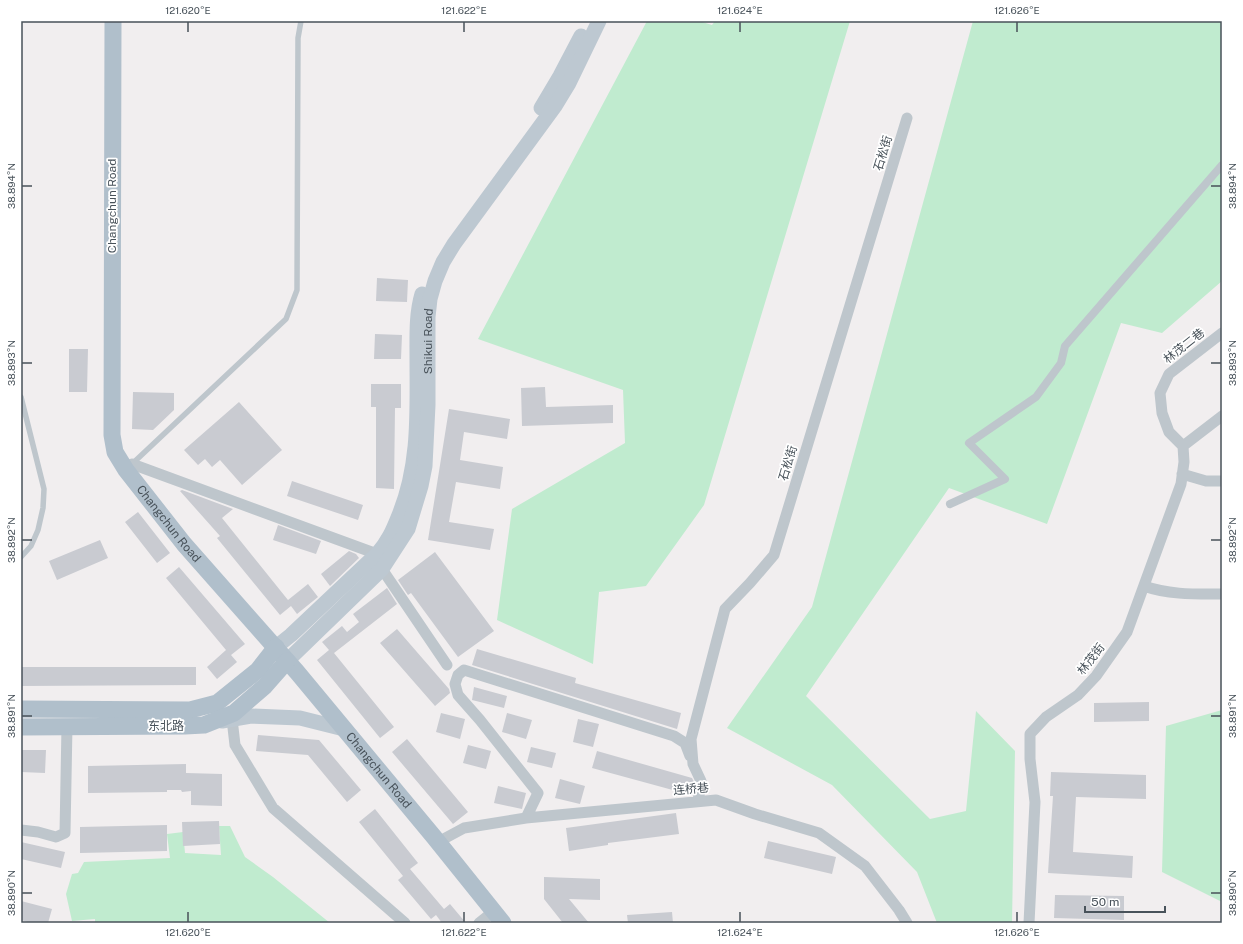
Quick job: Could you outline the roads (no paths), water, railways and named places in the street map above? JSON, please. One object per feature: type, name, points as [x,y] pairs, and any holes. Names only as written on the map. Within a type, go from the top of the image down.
[{"type":"main road","name":"Changchun Road","points":[[113,21],[112,435],[115,452],[129,467],[184,544],[287,661],[438,842],[498,917]]},
{"type":"main road","name":"Shikui Road","points":[[276,648],[377,554],[386,545],[392,533],[408,490],[413,468],[417,406],[417,316],[427,275],[445,241],[545,103],[588,21]]},
{"type":"main road","name":"Shikui Road","points":[[287,661],[382,569],[408,529],[425,466],[428,405],[428,317],[430,300],[435,282],[443,262],[454,244],[555,106],[569,83],[599,21]]},
{"type":"main road","name":"东北路","points":[[21,709],[190,710],[217,703],[258,670],[276,648]]},
{"type":"main road","name":"东北路","points":[[21,726],[204,725],[234,713],[265,686],[287,661]]},
{"type":"main road","points":[[204,725],[251,716],[300,718],[344,730]]},
{"type":"street","name":"石松街","points":[[698,802],[701,781],[693,764],[691,739],[724,609],[750,583],[774,555],[907,118]]},
{"type":"street","points":[[950,504],[1005,479],[969,443],[1036,397],[1061,364],[1065,346],[1222,165]]},
{"type":"street","name":"林茂二巷","points":[[1183,446],[1169,432],[1162,413],[1160,393],[1169,374],[1222,333]]},
{"type":"street","points":[[1183,446],[1222,416]]},
{"type":"street","name":"林茂街","points":[[1028,923],[1035,802],[1030,759],[1030,734],[1046,718],[1078,695],[1096,676],[1127,632],[1181,484],[1184,462],[1183,446]]},
{"type":"street","points":[[129,467],[377,554],[382,569],[447,665]]},
{"type":"street","points":[[1182,474],[1206,481],[1222,481]]},
{"type":"street","points":[[1144,586],[1158,592],[1222,594]]},
{"type":"street","points":[[526,818],[538,793],[480,720],[458,695],[455,684],[458,675],[464,670],[674,736],[685,743],[693,764]]},
{"type":"street","points":[[232,719],[235,745],[273,808],[405,923]]},
{"type":"street","points":[[21,830],[38,832],[56,837],[65,833],[67,726]]},
{"type":"street","name":"连桥巷","points":[[438,842],[464,828],[526,818],[716,800],[755,814],[819,833],[865,866],[906,923]]},
{"type":"street","points":[[479,923],[498,917]]},
{"type":"lane","points":[[129,467],[286,320],[297,290],[298,38],[301,21]]},
{"type":"lane","points":[[21,396],[44,489],[43,508],[38,530],[31,546],[21,557]]}]
